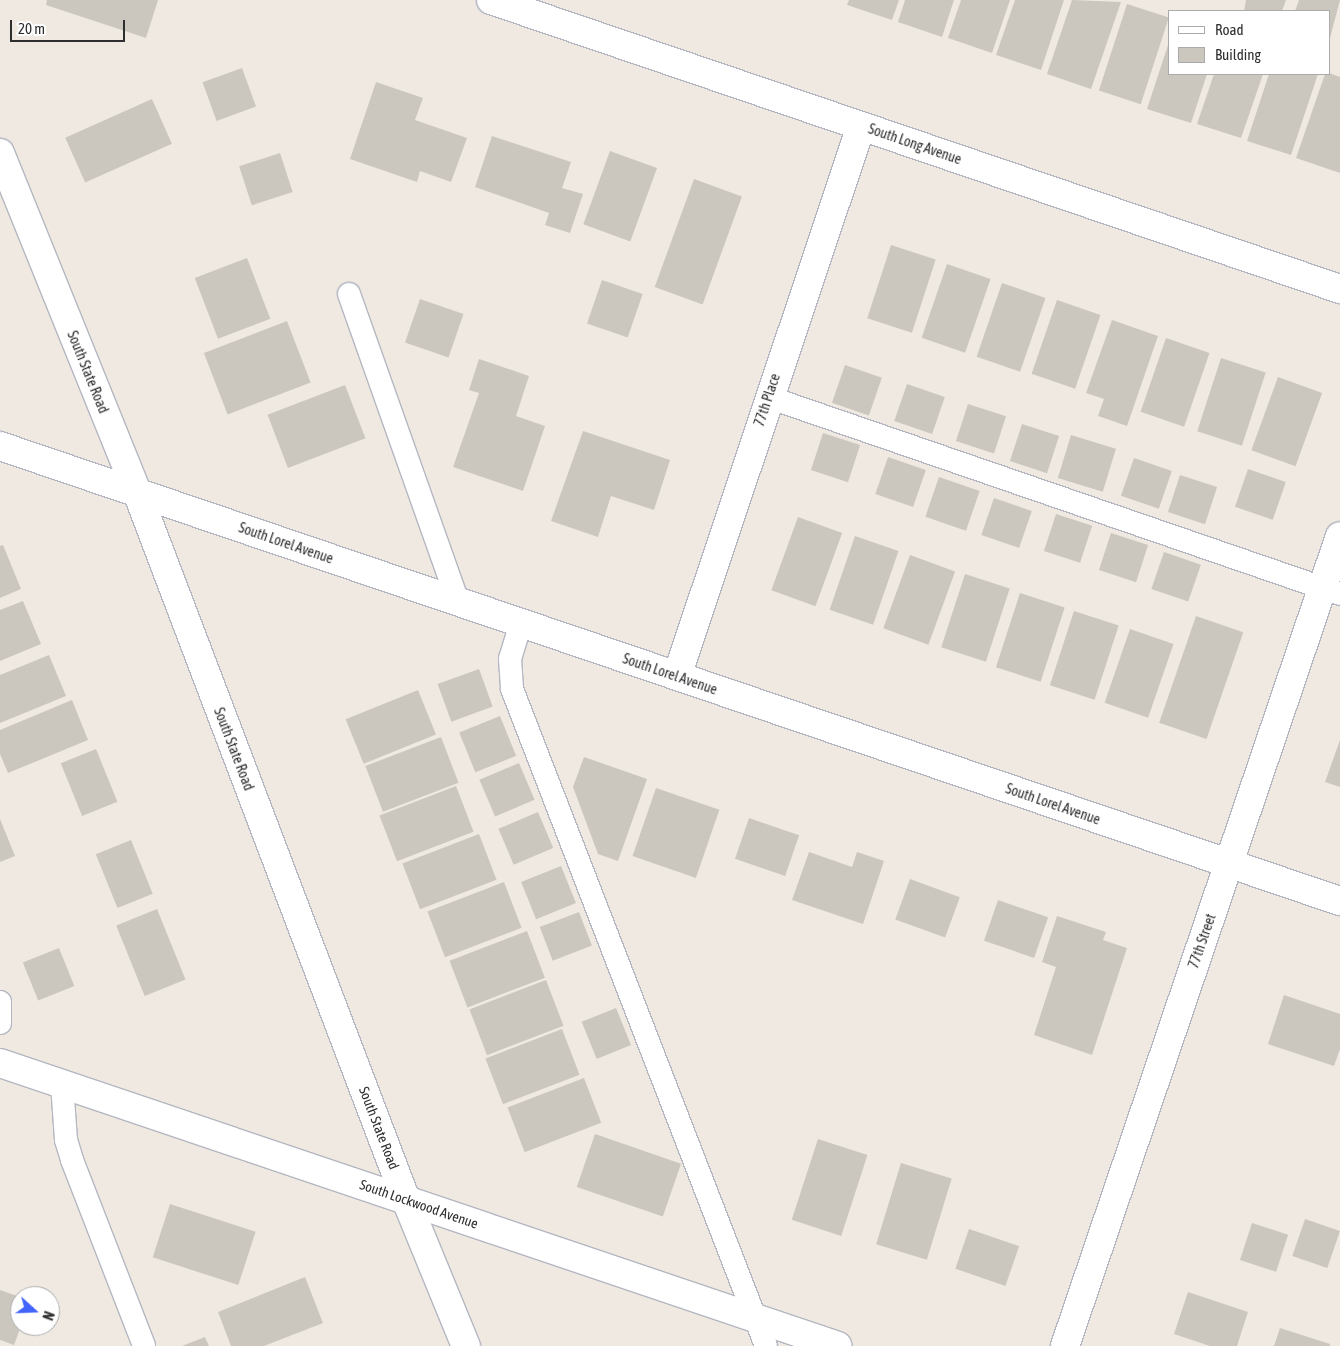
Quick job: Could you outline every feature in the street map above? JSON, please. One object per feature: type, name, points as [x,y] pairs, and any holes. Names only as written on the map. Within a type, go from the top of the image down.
[{"type":"street","name":"South Long Avenue","points":[[491,0],[1340,289]]},
{"type":"street","name":"77th Place","points":[[677,676],[768,397],[861,126]]},
{"type":"street","name":"South State Road","points":[[0,154],[136,492],[406,1200],[466,1346]]},
{"type":"street","name":"South Lorel Avenue","points":[[0,446],[1340,901]]},
{"type":"street","name":"77th Street","points":[[1065,1346],[1229,863],[1331,591],[1340,536]]},
{"type":"street","name":"South Lockwood Avenue","points":[[0,1063],[838,1346]]},
{"type":"lane","points":[[349,294],[458,601]]},
{"type":"lane","points":[[768,397],[1331,591]]},
{"type":"lane","points":[[521,623],[510,659],[512,689],[766,1346]]},
{"type":"lane","points":[[0,1002],[0,1023]]},
{"type":"lane","points":[[62,1084],[66,1140],[72,1160],[144,1346]]},
{"type":"building","points":[[47,0],[158,0],[146,38],[46,5]]},
{"type":"building","points":[[849,0],[899,0],[892,20],[847,5]]},
{"type":"building","points":[[905,0],[954,0],[942,37],[898,22]]},
{"type":"building","points":[[961,0],[1010,0],[992,53],[948,38]]},
{"type":"building","points":[[1015,0],[1064,0],[1041,70],[996,55]]},
{"type":"building","points":[[1072,0],[1121,2],[1091,89],[1047,74]]},
{"type":"building","points":[[1246,0],[1286,0],[1282,10],[1244,10]]},
{"type":"building","points":[[1299,0],[1340,0],[1330,38],[1330,10],[1295,10]]},
{"type":"building","points":[[1127,4],[1168,17],[1141,104],[1099,91]]},
{"type":"building","points":[[1168,45],[1168,75],[1207,75],[1191,123],[1147,109]]},
{"type":"building","points":[[242,68],[256,107],[217,121],[203,82]]},
{"type":"building","points":[[1330,73],[1340,77],[1340,173],[1296,158],[1325,75],[1330,75]]},
{"type":"building","points":[[1214,75],[1263,75],[1241,138],[1197,124]]},
{"type":"building","points":[[1269,75],[1318,75],[1291,155],[1247,141]]},
{"type":"building","points":[[376,82],[423,98],[415,120],[467,138],[451,182],[420,171],[417,182],[350,159]]},
{"type":"building","points":[[152,99],[172,144],[85,182],[65,138]]},
{"type":"building","points":[[492,136],[571,162],[562,188],[583,194],[570,233],[545,225],[549,213],[475,187]]},
{"type":"building","points":[[610,151],[657,168],[630,241],[583,224]]},
{"type":"building","points":[[280,153],[293,192],[252,205],[239,166]]},
{"type":"building","points":[[694,179],[742,196],[703,305],[655,287]]},
{"type":"building","points":[[891,245],[936,260],[912,333],[867,318]]},
{"type":"building","points":[[247,258],[270,319],[218,339],[195,278]]},
{"type":"building","points":[[947,264],[990,279],[965,353],[922,338]]},
{"type":"building","points":[[602,280],[643,294],[628,337],[587,323]]},
{"type":"building","points":[[1002,283],[1045,298],[1020,372],[977,357]]},
{"type":"building","points":[[420,299],[463,314],[449,357],[405,342]]},
{"type":"building","points":[[1057,300],[1100,315],[1075,389],[1032,374]]},
{"type":"building","points":[[1112,320],[1158,336],[1127,426],[1098,416],[1104,399],[1086,393]]},
{"type":"building","points":[[287,321],[311,383],[228,415],[204,353]]},
{"type":"building","points":[[1166,338],[1209,353],[1184,427],[1141,412]]},
{"type":"building","points":[[1221,358],[1266,373],[1242,446],[1197,431]]},
{"type":"building","points":[[479,359],[529,376],[516,416],[545,426],[523,491],[453,467],[479,393],[469,390]]},
{"type":"building","points":[[845,365],[882,378],[869,416],[832,403]]},
{"type":"building","points":[[1278,377],[1322,393],[1295,466],[1251,450]]},
{"type":"building","points":[[907,384],[945,397],[932,434],[894,421]]},
{"type":"building","points":[[345,385],[365,438],[288,468],[268,415]]},
{"type":"building","points":[[968,404],[1006,416],[994,453],[956,441]]},
{"type":"building","points":[[1022,424],[1059,436],[1047,473],[1010,461]]},
{"type":"building","points":[[583,431],[670,460],[654,510],[611,496],[598,537],[551,521]]},
{"type":"building","points":[[823,433],[860,445],[848,482],[811,470]]},
{"type":"building","points":[[1071,435],[1116,449],[1103,492],[1058,478]]},
{"type":"building","points":[[888,457],[926,470],[913,507],[875,494]]},
{"type":"building","points":[[1134,458],[1172,471],[1159,509],[1121,496]]},
{"type":"building","points":[[1248,469],[1286,482],[1273,520],[1235,507]]},
{"type":"building","points":[[1180,475],[1217,487],[1205,524],[1168,512]]},
{"type":"building","points":[[939,477],[980,491],[966,531],[925,517]]},
{"type":"building","points":[[994,498],[1032,511],[1019,548],[981,535]]},
{"type":"building","points":[[1056,514],[1092,526],[1080,563],[1044,551]]},
{"type":"building","points":[[798,517],[842,533],[815,606],[771,590]]},
{"type":"building","points":[[1111,533],[1148,545],[1136,582],[1099,570]]},
{"type":"building","points":[[855,536],[898,551],[873,625],[830,610]]},
{"type":"building","points":[[3,545],[21,589],[0,598],[0,546]]},
{"type":"building","points":[[1164,552],[1201,565],[1188,602],[1151,589]]},
{"type":"building","points":[[910,555],[955,571],[928,645],[883,628]]},
{"type":"building","points":[[965,574],[1010,589],[986,662],[941,647]]},
{"type":"building","points":[[1020,593],[1065,608],[1041,682],[996,667]]},
{"type":"building","points":[[23,601],[41,644],[0,661],[0,610]]},
{"type":"building","points":[[1074,611],[1119,626],[1095,700],[1050,685]]},
{"type":"building","points":[[1196,616],[1243,632],[1206,739],[1159,723]]},
{"type":"building","points":[[1130,629],[1173,644],[1148,718],[1105,703]]},
{"type":"building","points":[[49,655],[66,696],[0,723],[0,675]]},
{"type":"building","points":[[479,669],[493,707],[451,722],[438,684]]},
{"type":"building","points":[[418,690],[436,735],[364,764],[346,719]]},
{"type":"building","points":[[72,700],[88,740],[8,773],[0,754],[0,730]]},
{"type":"building","points":[[500,716],[516,756],[475,772],[459,732]]},
{"type":"building","points":[[441,737],[459,783],[383,812],[365,766]]},
{"type":"building","points":[[1340,740],[1340,787],[1325,782]]},
{"type":"building","points":[[96,749],[117,802],[82,816],[61,763]]},
{"type":"building","points":[[584,757],[647,779],[618,861],[598,854],[573,787]]},
{"type":"building","points":[[519,763],[535,800],[495,817],[479,780]]},
{"type":"building","points":[[456,786],[474,832],[397,861],[379,815]]},
{"type":"building","points":[[656,788],[719,810],[696,878],[633,856]]},
{"type":"building","points":[[538,812],[553,848],[514,865],[498,829]]},
{"type":"building","points":[[749,818],[799,835],[785,876],[735,859]]},
{"type":"building","points":[[0,819],[15,856],[0,862]]},
{"type":"building","points":[[479,834],[497,880],[420,909],[402,863]]},
{"type":"building","points":[[131,840],[153,894],[117,908],[96,854]]},
{"type":"building","points":[[809,852],[852,867],[857,852],[884,861],[863,924],[792,900]]},
{"type":"building","points":[[561,866],[576,903],[536,919],[521,882]]},
{"type":"building","points":[[910,879],[960,897],[945,938],[895,919]]},
{"type":"building","points":[[504,882],[522,928],[445,957],[427,911]]},
{"type":"building","points":[[998,900],[1048,917],[1034,958],[984,941]]},
{"type":"building","points":[[157,909],[185,979],[145,996],[116,925]]},
{"type":"building","points":[[579,912],[592,946],[553,961],[540,927]]},
{"type":"building","points":[[1057,916],[1106,932],[1103,940],[1127,948],[1092,1055],[1034,1035],[1056,967],[1042,962]]},
{"type":"building","points":[[527,931],[545,978],[467,1007],[450,961]]},
{"type":"building","points":[[59,948],[74,986],[38,1001],[23,963]]},
{"type":"building","points":[[546,980],[564,1026],[487,1055],[469,1009]]},
{"type":"building","points":[[1284,995],[1340,1014],[1340,1049],[1334,1066],[1268,1044]]},
{"type":"building","points":[[616,1008],[631,1045],[597,1059],[582,1022]]},
{"type":"building","points":[[562,1029],[580,1075],[503,1104],[485,1058]]},
{"type":"building","points":[[584,1078],[601,1123],[525,1152],[507,1107]]},
{"type":"building","points":[[595,1134],[681,1164],[663,1217],[577,1187]]},
{"type":"building","points":[[818,1139],[867,1155],[841,1236],[792,1220]]},
{"type":"building","points":[[901,1163],[952,1178],[927,1260],[876,1244]]},
{"type":"building","points":[[170,1204],[256,1232],[238,1285],[153,1257]]},
{"type":"building","points":[[1305,1219],[1340,1231],[1327,1268],[1292,1256]]},
{"type":"building","points":[[1252,1223],[1288,1235],[1276,1272],[1240,1260]]},
{"type":"building","points":[[969,1229],[1019,1246],[1005,1286],[955,1269]]},
{"type":"building","points":[[305,1277],[323,1323],[264,1346],[231,1346],[218,1312]]},
{"type":"building","points":[[0,1290],[10,1294],[10,1336],[17,1336],[14,1345],[0,1340]]},
{"type":"building","points":[[1188,1292],[1248,1312],[1237,1346],[1210,1346],[1174,1334]]},
{"type":"building","points":[[1280,1328],[1330,1344],[1330,1346],[1274,1346]]},
{"type":"building","points":[[205,1337],[209,1346],[182,1346]]}]
